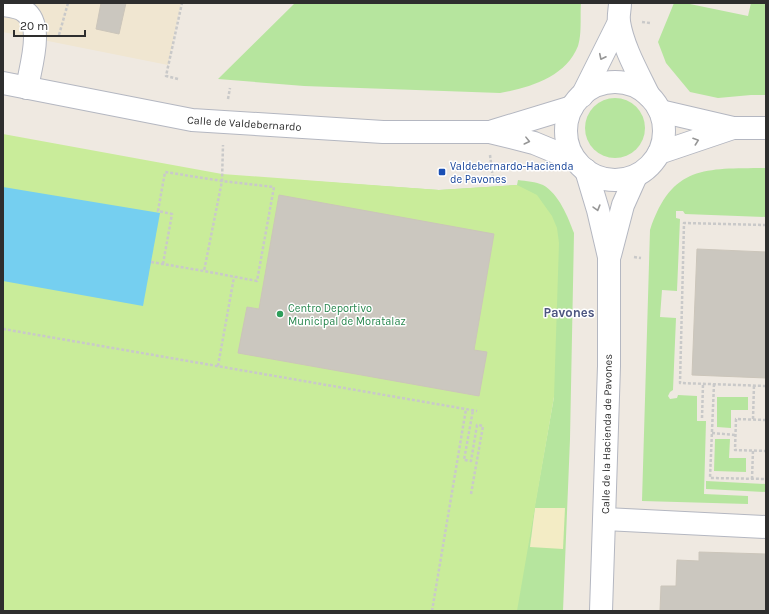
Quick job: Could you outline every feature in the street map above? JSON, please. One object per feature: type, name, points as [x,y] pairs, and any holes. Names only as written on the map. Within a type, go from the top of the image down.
[{"type":"street","points":[[3,4],[24,10],[32,20],[36,31],[27,88]]},
{"type":"street","points":[[619,12],[634,65],[655,103],[665,131],[659,153],[651,165],[636,176],[614,181],[593,176],[581,165],[568,148],[566,132],[568,117],[577,102],[619,12]]},
{"type":"street","points":[[577,102],[591,88],[617,82],[635,86],[655,103],[732,128],[766,128]]},
{"type":"street","name":"Calle de Valdebernardo","points":[[3,83],[192,120],[382,132],[490,143],[534,143],[581,165]]},
{"type":"street","name":"Calle de Valdebernardo","points":[[490,143],[577,102]]},
{"type":"street","points":[[659,153],[732,128]]},
{"type":"street","name":"Calle de la Hacienda de Pavones","points":[[581,165],[609,257]]},
{"type":"street","name":"Calle de la Hacienda de Pavones","points":[[601,611],[605,519],[609,257],[623,205],[636,176]]},
{"type":"street","points":[[605,519],[766,527]]},
{"type":"path","points":[[65,17],[68,3]]},
{"type":"path","points":[[178,79],[166,76],[182,3]]},
{"type":"path","points":[[642,22],[650,23]]},
{"type":"path","points":[[228,103],[230,88]]},
{"type":"path","points":[[204,271],[222,181],[223,141]]},
{"type":"path","points":[[490,143],[493,179]]},
{"type":"path","points":[[151,262],[257,280],[274,187],[165,172],[158,212],[172,214],[163,264]]},
{"type":"path","points":[[766,225],[684,223],[680,383],[766,386]]},
{"type":"path","points":[[218,366],[234,277]]},
{"type":"path","points":[[3,329],[477,410]]},
{"type":"path","points":[[702,418],[703,384]]},
{"type":"path","points":[[714,384],[710,478],[766,479]]},
{"type":"path","points":[[753,419],[754,385]]},
{"type":"path","points":[[432,611],[466,409]]},
{"type":"path","points":[[471,494],[482,426],[477,425],[470,461],[464,460],[473,410]]},
{"type":"path","points":[[766,420],[736,419],[735,435],[735,450],[766,451]]},
{"type":"path","points":[[712,433],[735,435]]},
{"type":"path","points":[[752,479],[753,450]]},
{"type":"shaded area","points":[[3,3],[181,3],[168,65],[3,32]]},
{"type":"green space","points":[[295,3],[581,3],[580,36],[578,46],[572,57],[565,66],[556,73],[523,88],[500,93],[304,86],[218,79]]},
{"type":"green space","points":[[674,3],[685,3],[748,16],[751,3],[766,3],[766,95],[718,98],[690,92],[666,63],[658,42]]},
{"type":"green space","points":[[615,98],[631,103],[636,107],[640,112],[645,128],[640,144],[636,149],[631,153],[615,158],[599,153],[594,149],[590,144],[585,128],[590,112],[594,107],[599,103]]},
{"type":"green space","name":"Centro Deportivo Municipal de Moratalaz","points":[[3,134],[222,174],[439,190],[517,185],[537,195],[552,216],[557,228],[559,243],[554,397],[517,611],[3,611]]},
{"type":"green space","points":[[766,168],[766,217],[685,214],[683,211],[676,211],[676,218],[680,219],[677,291],[662,290],[660,317],[676,318],[673,390],[668,396],[670,399],[677,398],[678,395],[697,396],[697,421],[706,421],[704,494],[748,496],[748,504],[642,501],[650,230],[659,208],[669,193],[681,182],[694,175],[726,169]]},
{"type":"green space","points":[[282,179],[439,190],[517,185],[518,180],[543,185],[554,194],[558,200],[566,213],[574,233],[570,439],[563,611],[516,611],[554,397],[554,385]]},
{"type":"green space","points":[[717,397],[748,397],[748,410],[731,410],[731,428],[717,427]]},
{"type":"green space","points":[[715,439],[730,439],[729,458],[746,458],[746,472],[714,471]]},
{"type":"green space","points":[[706,481],[766,484],[766,492],[706,489]]},
{"type":"sand","points":[[535,508],[565,508],[563,549],[530,547]]},
{"type":"water","points":[[3,187],[160,213],[143,306],[3,281]]},
{"type":"building","points":[[101,3],[126,3],[119,34],[96,29]]},
{"type":"building","points":[[279,195],[494,234],[474,350],[487,352],[479,396],[238,353],[247,307],[259,309]]},
{"type":"building","points":[[697,249],[766,252],[766,378],[692,375]]},
{"type":"building","points":[[699,552],[766,554],[766,611],[660,611],[661,586],[676,586],[677,560],[699,561]]},
{"type":"place","name":"Valdebernardo-Hacienda de Pavones","points":[[442,172]]},
{"type":"place","name":"Centro Deportivo Municipal de Moratalaz","points":[[280,314]]},
{"type":"district","name":"Pavones","points":[[569,312]]}]
